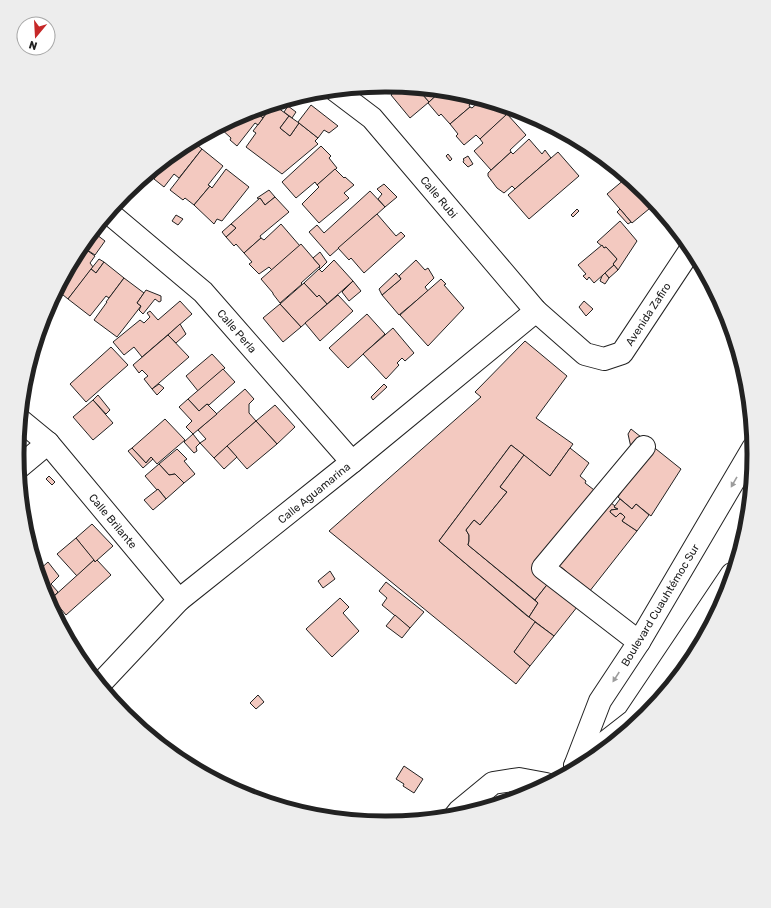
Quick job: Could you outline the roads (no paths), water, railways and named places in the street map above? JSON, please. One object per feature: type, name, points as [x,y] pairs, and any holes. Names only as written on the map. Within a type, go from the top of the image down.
[{"type":"street","name":"Calle Rubi","points":[[342,95],[372,118],[536,311]]},
{"type":"street","name":"Calle Perla","points":[[113,217],[203,292],[352,462]]},
{"type":"street","name":"Avenida Zafiro","points":[[536,311],[585,354],[604,359],[622,353],[687,254]]},
{"type":"street","name":"Calle Aguamarina","points":[[104,680],[179,600],[352,462],[536,311]]},
{"type":"street","name":"Calle Brilante","points":[[25,424],[48,442],[179,600]]},
{"type":"street","points":[[24,462],[48,442]]},
{"type":"street","points":[[639,642],[543,568],[644,447]]},
{"type":"street","name":"Boulevard Cuauhtémoc Sur","points":[[577,760],[600,701],[639,642],[747,459]]},
{"type":"street","name":"Boulevard Cuauhtémoc Sur","points":[[643,708],[705,623]]},
{"type":"street","points":[[464,807],[493,783],[519,779],[536,782]]}]
